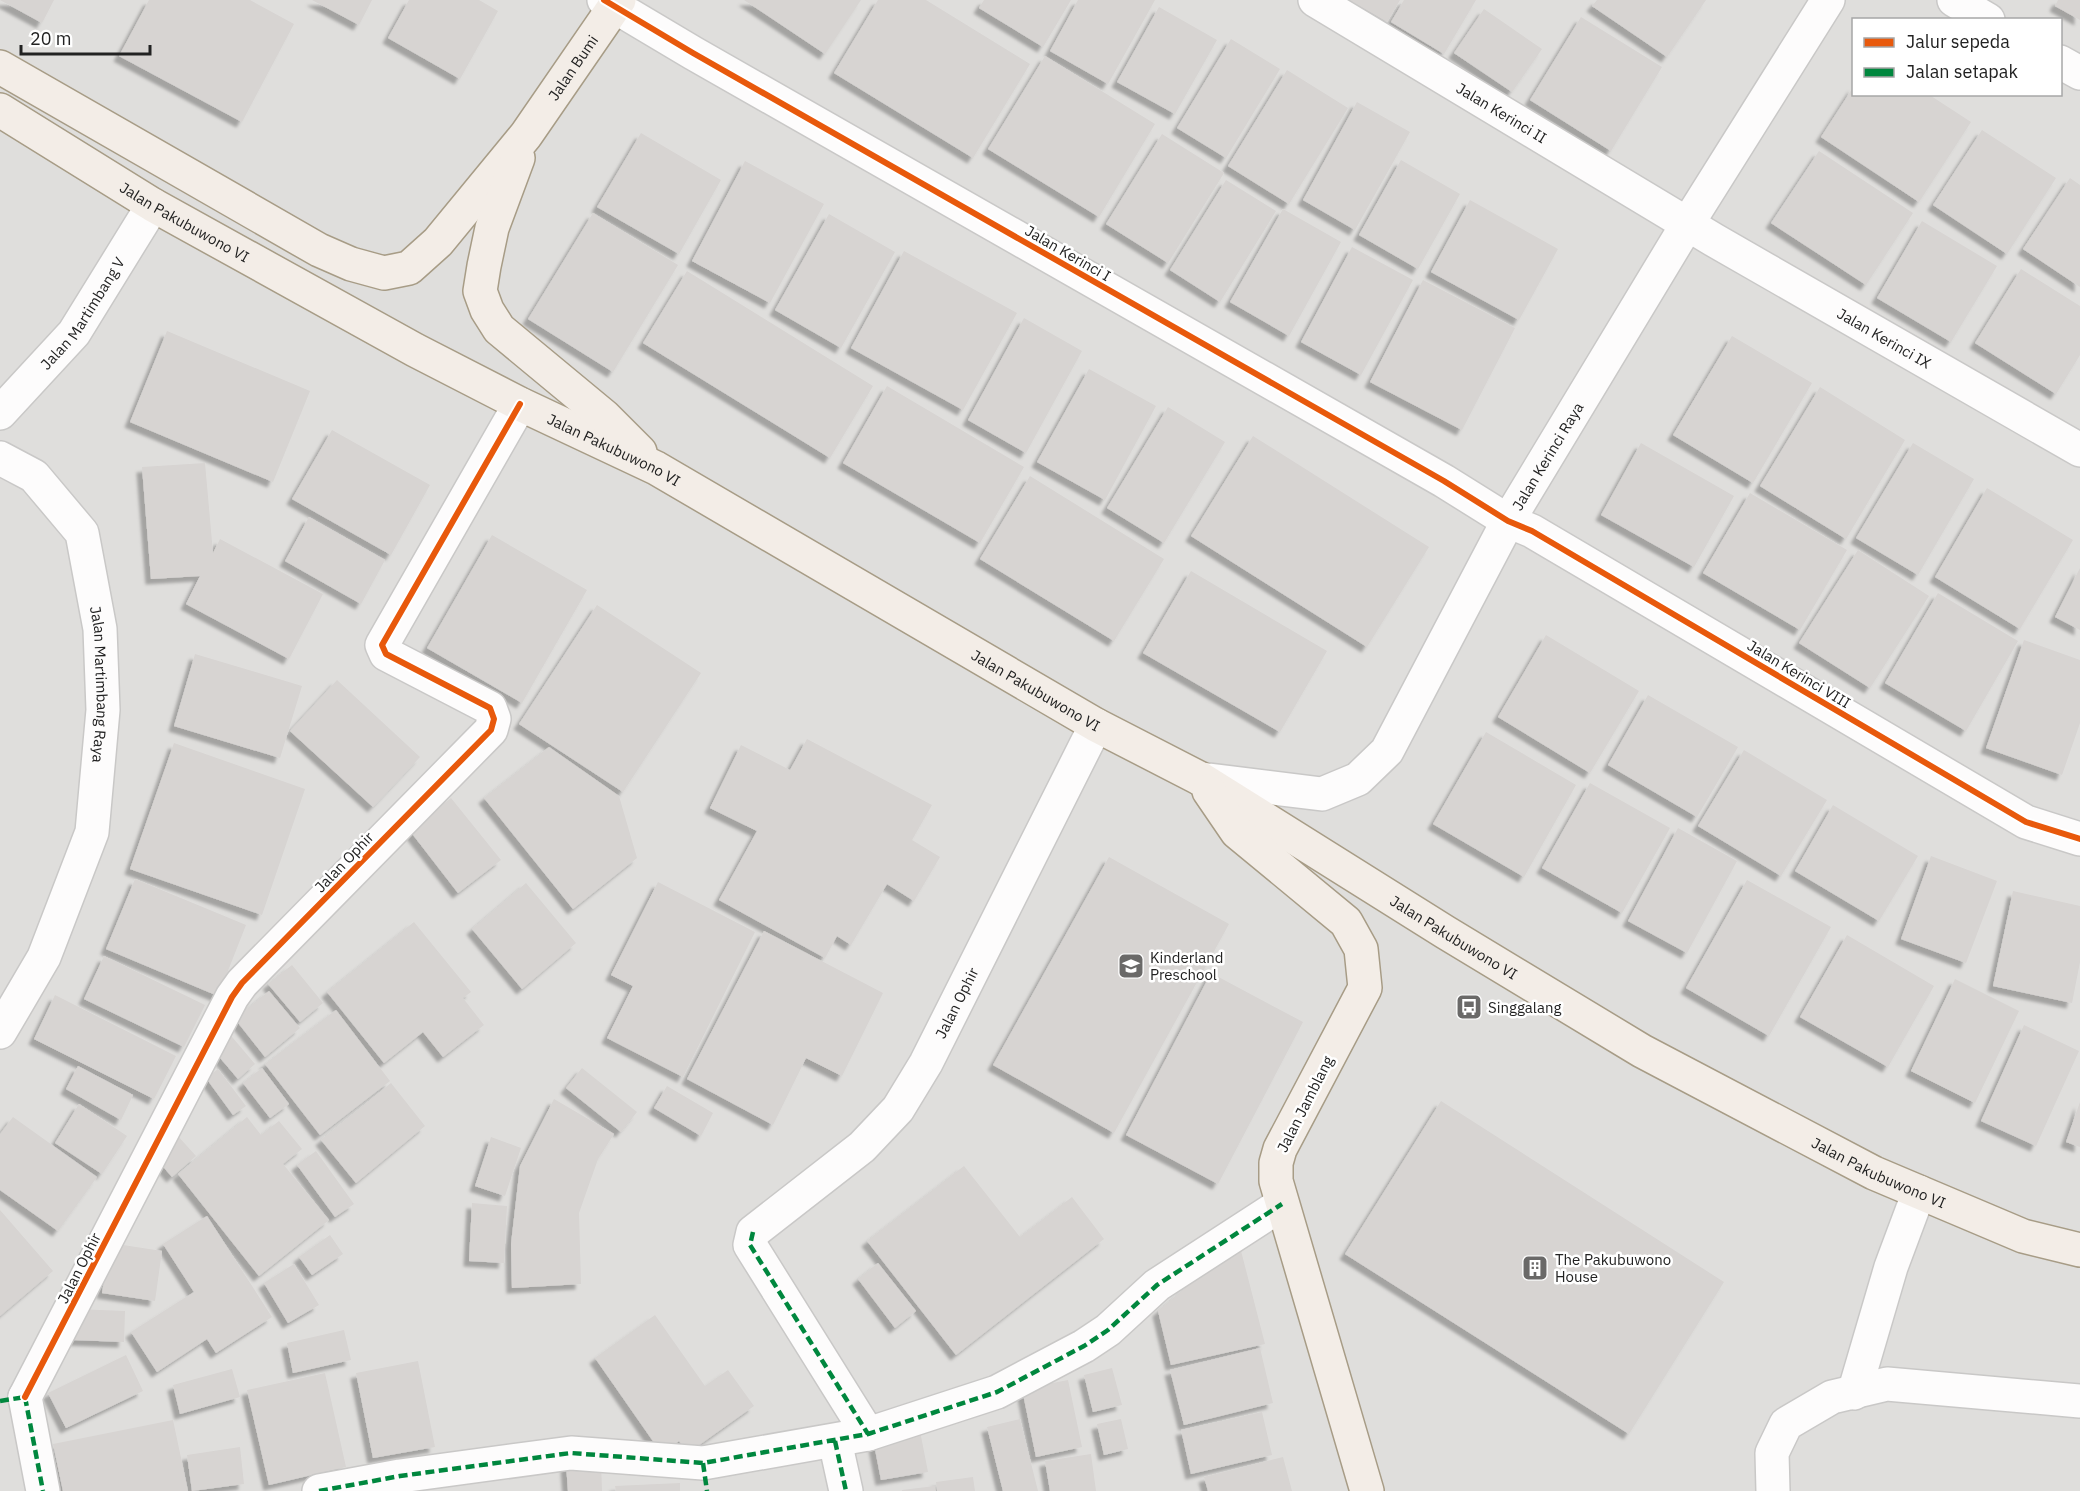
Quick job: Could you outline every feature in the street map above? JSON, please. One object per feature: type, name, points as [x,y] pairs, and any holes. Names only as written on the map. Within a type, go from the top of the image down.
[{"type":"main road","name":"Jalan Bumi","points":[[526,135],[613,2]]},
{"type":"main road","points":[[0,67],[319,250],[351,264],[384,273],[409,268],[438,242],[526,135]]},
{"type":"main road","name":"Jalan Pakubuwono VI","points":[[0,110],[153,205],[404,344],[520,404],[656,468],[1096,725],[1201,779],[1445,932],[1642,1051],[1874,1173],[2023,1236],[2080,1250]]},
{"type":"main road","points":[[526,135],[492,228],[480,291],[487,310],[499,329],[604,416],[656,468]]},
{"type":"main road","name":"Jalan Jamblang","points":[[1201,779],[1237,832],[1346,922],[1361,949],[1365,988],[1280,1149],[1276,1164],[1276,1181],[1367,1491]]},
{"type":"street","name":"Jalan Kerinci II","points":[[1315,0],[1688,223]]},
{"type":"street","name":"Jalan Kerinci Raya","points":[[1201,779],[1322,794],[1358,779],[1386,751],[1508,521],[1688,223],[1828,0]]},
{"type":"street","points":[[1954,0],[1985,18]]},
{"type":"street","name":"Jalan Kerinci I","points":[[613,2],[1444,481],[1508,521]]},
{"type":"street","points":[[2062,63],[2080,73]]},
{"type":"street","name":"Jalan Martimbang V","points":[[0,413],[74,333],[153,205]]},
{"type":"street","name":"Jalan Kerinci IX","points":[[1688,223],[2080,450]]},
{"type":"street","name":"Jalan Ophir","points":[[13,1399],[232,997],[242,983],[491,730],[495,719],[490,708],[386,654],[382,645],[520,404]]},
{"type":"street","name":"Jalan Martimbang Raya","points":[[0,458],[34,476],[81,533],[100,629],[103,710],[92,832],[44,957],[0,1032]]},
{"type":"street","name":"Jalan Kerinci VIII","points":[[1508,521],[1532,531],[2026,822],[2080,839]]},
{"type":"street","name":"Jalan Ophir","points":[[868,1434],[750,1245],[753,1232],[862,1147],[898,1109],[926,1063],[1096,725]]},
{"type":"street","points":[[1854,1393],[1891,1267],[1918,1192]]},
{"type":"street","points":[[319,1491],[400,1476],[571,1454],[705,1477],[868,1434],[998,1392],[1084,1346],[1108,1330],[1156,1285],[1282,1204]]},
{"type":"street","points":[[1773,1491],[1772,1453],[1786,1424],[1832,1397],[1887,1384],[2080,1401]]},
{"type":"street","points":[[13,1399],[43,1491]]},
{"type":"street","points":[[835,1441],[846,1491]]},
{"type":"shaded area","points":[[0,0],[2080,0],[2080,1491],[0,1491]]},
{"type":"building","points":[[0,0],[54,0],[42,23]]},
{"type":"building","points":[[149,0],[250,0],[294,24],[242,122],[119,56]]},
{"type":"building","points":[[312,0],[372,0],[359,25]]},
{"type":"building","points":[[409,0],[479,0],[498,11],[460,79],[388,38]]},
{"type":"building","points":[[744,0],[861,0],[825,54]]},
{"type":"building","points":[[878,0],[926,0],[1030,64],[973,158],[834,73]]},
{"type":"building","points":[[984,0],[1071,0],[1043,47],[979,8]]},
{"type":"building","points":[[1078,0],[1155,0],[1108,84],[1050,51]]},
{"type":"building","points":[[1349,0],[1400,0],[1387,22]]},
{"type":"building","points":[[1404,0],[1476,0],[1444,54],[1391,22]]},
{"type":"building","points":[[1597,0],[1706,0],[1667,57],[1592,6]]},
{"type":"building","points":[[2058,0],[2080,0],[2080,20],[2055,6]]},
{"type":"building","points":[[1159,7],[1217,40],[1175,114],[1117,82]]},
{"type":"building","points":[[1484,9],[1542,49],[1512,92],[1454,53]]},
{"type":"building","points":[[1581,17],[1662,67],[1611,151],[1530,100]]},
{"type":"building","points":[[1231,39],[1280,69],[1226,158],[1177,128]]},
{"type":"building","points":[[1045,56],[1155,124],[1099,217],[988,149]]},
{"type":"building","points":[[1287,70],[1348,108],[1289,204],[1228,166]]},
{"type":"building","points":[[1852,89],[1852,96],[1931,96],[1971,122],[1919,202],[1821,137]]},
{"type":"building","points":[[1357,102],[1410,132],[1355,230],[1303,200]]},
{"type":"building","points":[[1982,130],[2056,178],[2007,254],[1933,205]]},
{"type":"building","points":[[641,133],[721,180],[679,254],[597,207]]},
{"type":"building","points":[[1162,134],[1224,173],[1168,263],[1106,224]]},
{"type":"building","points":[[1819,151],[1913,213],[1866,285],[1771,223]]},
{"type":"building","points":[[1401,160],[1460,194],[1418,269],[1359,235]]},
{"type":"building","points":[[745,161],[824,204],[770,303],[692,261]]},
{"type":"building","points":[[2070,178],[2080,185],[2080,287],[2023,249]]},
{"type":"building","points":[[1226,180],[1276,211],[1220,302],[1170,270]]},
{"type":"building","points":[[1470,200],[1558,249],[1519,320],[1431,272]]},
{"type":"building","points":[[1283,209],[1341,242],[1289,336],[1230,302]]},
{"type":"building","points":[[593,213],[678,265],[613,372],[528,319]]},
{"type":"building","points":[[829,214],[895,252],[841,348],[775,310]]},
{"type":"building","points":[[1922,221],[1997,266],[1951,342],[1877,298]]},
{"type":"building","points":[[1352,247],[1413,280],[1361,375],[1301,342]]},
{"type":"building","points":[[904,251],[1017,313],[963,410],[851,348]]},
{"type":"building","points":[[2021,269],[2080,306],[2080,355],[2056,394],[1975,343]]},
{"type":"building","points":[[687,271],[873,386],[830,458],[643,343]]},
{"type":"building","points":[[1423,280],[1515,328],[1462,430],[1370,382]]},
{"type":"building","points":[[1024,318],[1082,351],[1026,453],[968,420]]},
{"type":"building","points":[[167,331],[310,391],[273,482],[130,422]]},
{"type":"building","points":[[1732,336],[1812,383],[1753,483],[1673,435]]},
{"type":"building","points":[[1089,369],[1156,406],[1105,500],[1037,462]]},
{"type":"building","points":[[887,386],[1024,467],[980,543],[843,463]]},
{"type":"building","points":[[1820,387],[1905,440],[1846,539],[1760,486]]},
{"type":"building","points":[[1168,407],[1225,442],[1164,543],[1107,508]]},
{"type":"building","points":[[332,430],[430,485],[391,555],[292,499]]},
{"type":"building","points":[[1253,436],[1429,547],[1367,647],[1191,536]]},
{"type":"building","points":[[1641,443],[1734,496],[1694,567],[1601,515]]},
{"type":"building","points":[[1913,443],[1974,479],[1918,575],[1856,538]]},
{"type":"building","points":[[205,463],[213,553],[220,539],[323,594],[289,659],[186,604],[200,576],[151,579],[142,467]]},
{"type":"building","points":[[1030,476],[1164,559],[1114,641],[980,559]]},
{"type":"building","points":[[1987,488],[2073,540],[2020,629],[1935,577]]},
{"type":"building","points":[[1750,493],[1847,550],[1800,630],[1703,573]]},
{"type":"building","points":[[309,517],[385,560],[361,604],[285,561]]},
{"type":"building","points":[[492,535],[587,590],[522,703],[427,648]]},
{"type":"building","points":[[1858,550],[1929,596],[1870,688],[1799,643]]},
{"type":"building","points":[[2080,568],[2080,630],[2055,617]]},
{"type":"building","points":[[1191,571],[1327,651],[1280,732],[1143,653]]},
{"type":"building","points":[[1938,593],[2018,641],[1966,731],[1885,683]]},
{"type":"building","points":[[597,605],[701,673],[623,792],[519,724]]},
{"type":"building","points":[[1546,635],[1639,691],[1590,773],[1498,717]]},
{"type":"building","points":[[2024,640],[2080,660],[2080,723],[2062,775],[1986,748]]},
{"type":"building","points":[[195,654],[302,686],[280,758],[174,726]]},
{"type":"building","points":[[337,680],[420,757],[373,807],[290,731]]},
{"type":"building","points":[[1648,695],[1738,747],[1697,817],[1608,765]]},
{"type":"building","points":[[1486,732],[1576,785],[1524,877],[1433,824]]},
{"type":"building","points":[[807,739],[932,805],[912,840],[940,857],[914,901],[887,884],[851,945],[837,936],[825,958],[719,900],[757,831],[710,808],[741,745],[790,770]]},
{"type":"building","points":[[174,743],[305,789],[262,915],[130,869]]},
{"type":"building","points":[[549,747],[619,796],[637,858],[573,909],[484,798]]},
{"type":"building","points":[[1744,750],[1827,800],[1781,876],[1698,826]]},
{"type":"building","points":[[1590,783],[1670,828],[1622,913],[1542,868]]},
{"type":"building","points":[[451,798],[501,860],[458,893],[410,831]]},
{"type":"building","points":[[1833,805],[1918,856],[1879,921],[1795,871]]},
{"type":"building","points":[[1678,828],[1737,861],[1687,953],[1628,921]]},
{"type":"building","points":[[1931,856],[1997,881],[1966,963],[1901,939]]},
{"type":"building","points":[[1109,857],[1229,924],[1114,1133],[993,1065]]},
{"type":"building","points":[[135,879],[246,925],[218,996],[106,949]]},
{"type":"building","points":[[1747,880],[1831,927],[1769,1036],[1686,988]]},
{"type":"building","points":[[658,882],[755,932],[683,1077],[607,1038],[633,986],[611,975]]},
{"type":"building","points":[[526,883],[576,943],[522,989],[472,929]]},
{"type":"building","points":[[2013,891],[2080,906],[2080,962],[2072,1003],[1993,986]]},
{"type":"building","points":[[414,922],[471,992],[463,998],[484,1025],[443,1057],[423,1032],[384,1063],[327,992]]},
{"type":"building","points":[[764,931],[883,993],[842,1076],[806,1058],[773,1125],[687,1079]]},
{"type":"building","points":[[1847,935],[1934,986],[1888,1067],[1800,1017]]},
{"type":"building","points":[[104,956],[205,1005],[184,1047],[84,999]]},
{"type":"building","points":[[292,965],[323,1003],[300,1022],[268,984]]},
{"type":"building","points":[[1211,973],[1303,1022],[1218,1184],[1126,1135]]},
{"type":"building","points":[[1955,979],[2019,1011],[1975,1103],[1911,1071]]},
{"type":"building","points":[[269,991],[300,1028],[265,1057],[235,1019]]},
{"type":"building","points":[[55,995],[176,1056],[154,1099],[34,1039]]},
{"type":"building","points":[[336,1010],[390,1081],[320,1135],[265,1064]]},
{"type":"building","points":[[2024,1025],[2079,1051],[2036,1146],[1981,1121]]},
{"type":"building","points":[[227,1031],[255,1064],[238,1079],[210,1046]]},
{"type":"building","points":[[78,1066],[133,1095],[121,1120],[66,1089]]},
{"type":"building","points":[[262,1068],[289,1104],[270,1118],[243,1083]]},
{"type":"building","points":[[582,1068],[637,1112],[621,1132],[566,1088]]},
{"type":"building","points":[[218,1069],[246,1106],[233,1115],[206,1078]]},
{"type":"building","points":[[391,1083],[425,1126],[356,1183],[321,1140]]},
{"type":"building","points":[[667,1086],[713,1113],[701,1136],[654,1108]]},
{"type":"building","points":[[554,1099],[614,1134],[598,1159],[579,1213],[581,1284],[512,1288],[511,1244],[520,1166]]},
{"type":"building","name":"The Pakubuwono House","points":[[1441,1101],[1724,1282],[1629,1434],[1345,1254]]},
{"type":"building","points":[[2080,1102],[2080,1147],[2066,1142]]},
{"type":"building","points":[[79,1104],[127,1136],[102,1174],[55,1143]]},
{"type":"building","points":[[13,1117],[97,1177],[58,1231],[0,1190],[0,1134]]},
{"type":"building","points":[[247,1117],[261,1135],[279,1121],[302,1149],[283,1164],[329,1220],[259,1276],[178,1174]]},
{"type":"building","points":[[177,1135],[196,1156],[172,1177],[153,1155]]},
{"type":"building","points":[[491,1137],[521,1148],[505,1196],[475,1186]]},
{"type":"building","points":[[316,1151],[354,1204],[335,1217],[297,1165]]},
{"type":"building","points":[[964,1166],[1020,1237],[1072,1197],[1104,1239],[956,1355],[867,1241]]},
{"type":"building","points":[[472,1203],[507,1206],[504,1263],[469,1261]]},
{"type":"building","points":[[0,1210],[53,1271],[0,1316]]},
{"type":"building","points":[[207,1216],[272,1317],[216,1353],[207,1339],[157,1372],[131,1332],[194,1292],[163,1244]]},
{"type":"building","points":[[330,1235],[343,1254],[312,1275],[299,1257]]},
{"type":"building","points":[[110,1243],[162,1251],[155,1301],[102,1293]]},
{"type":"building","points":[[1239,1243],[1265,1344],[1171,1365],[1158,1311]]},
{"type":"building","points":[[878,1263],[916,1311],[895,1328],[858,1279]]},
{"type":"building","points":[[294,1264],[319,1305],[288,1323],[264,1283]]},
{"type":"building","points":[[75,1309],[125,1311],[124,1342],[73,1340]]},
{"type":"building","points":[[655,1315],[705,1386],[728,1370],[754,1406],[688,1453],[679,1441],[662,1454],[595,1358]]},
{"type":"building","points":[[344,1330],[351,1360],[293,1373],[287,1343]]},
{"type":"building","points":[[1260,1348],[1273,1403],[1184,1425],[1170,1370]]},
{"type":"building","points":[[126,1355],[143,1391],[66,1428],[48,1393]]},
{"type":"building","points":[[418,1361],[435,1447],[373,1458],[356,1373]]},
{"type":"building","points":[[1112,1368],[1122,1405],[1093,1412],[1084,1375]]},
{"type":"building","points":[[232,1369],[240,1397],[180,1414],[173,1385]]},
{"type":"building","points":[[325,1373],[346,1467],[269,1485],[247,1390]]},
{"type":"building","points":[[1068,1380],[1082,1447],[1036,1457],[1022,1389]]},
{"type":"building","points":[[1262,1412],[1272,1455],[1191,1474],[1181,1430]]},
{"type":"building","points":[[1020,1419],[1038,1491],[1003,1491],[987,1427]]},
{"type":"building","points":[[1121,1419],[1128,1449],[1104,1455],[1097,1424]]},
{"type":"building","points":[[173,1420],[188,1491],[63,1491],[53,1444]]},
{"type":"building","points":[[920,1431],[928,1472],[881,1480],[873,1439]]},
{"type":"building","points":[[240,1447],[244,1484],[192,1491],[187,1455]]},
{"type":"building","points":[[1091,1454],[1096,1491],[1050,1491],[1045,1461]]},
{"type":"building","points":[[1283,1457],[1292,1491],[1208,1491],[1204,1477]]},
{"type":"building","points":[[601,1462],[602,1491],[568,1491],[566,1464]]},
{"type":"building","points":[[973,1477],[975,1491],[937,1491],[936,1482]]},
{"type":"building","points":[[680,1483],[680,1491],[616,1491],[615,1486]]},
{"type":"building","points":[[935,1486],[936,1491],[902,1491],[902,1490]]},
{"type":"marked path","points":[[319,1491],[400,1476],[571,1453],[703,1463],[868,1434],[997,1392],[1084,1346],[1108,1330],[1157,1285],[1282,1204]]},
{"type":"marked path","points":[[753,1232],[750,1245],[868,1434]]},
{"type":"marked path","points":[[25,1397],[43,1491]]},
{"type":"marked path","points":[[0,1401],[25,1397]]},
{"type":"marked path","points":[[835,1441],[846,1491]]},
{"type":"marked path","points":[[703,1463],[707,1491]]},
{"type":"cycle path","points":[[604,0],[1444,481],[1508,521],[1532,531],[2026,822],[2080,839]]},
{"type":"cycle path","points":[[25,1397],[232,997],[242,983],[491,730],[494,719],[490,708],[386,654],[382,645],[520,404]]},
{"type":"place","name":"Kinderland Preschool","points":[[1131,966]]},
{"type":"place","name":"Singgalang","points":[[1469,1007]]},
{"type":"place","name":"The Pakubuwono House","points":[[1535,1268]]}]
